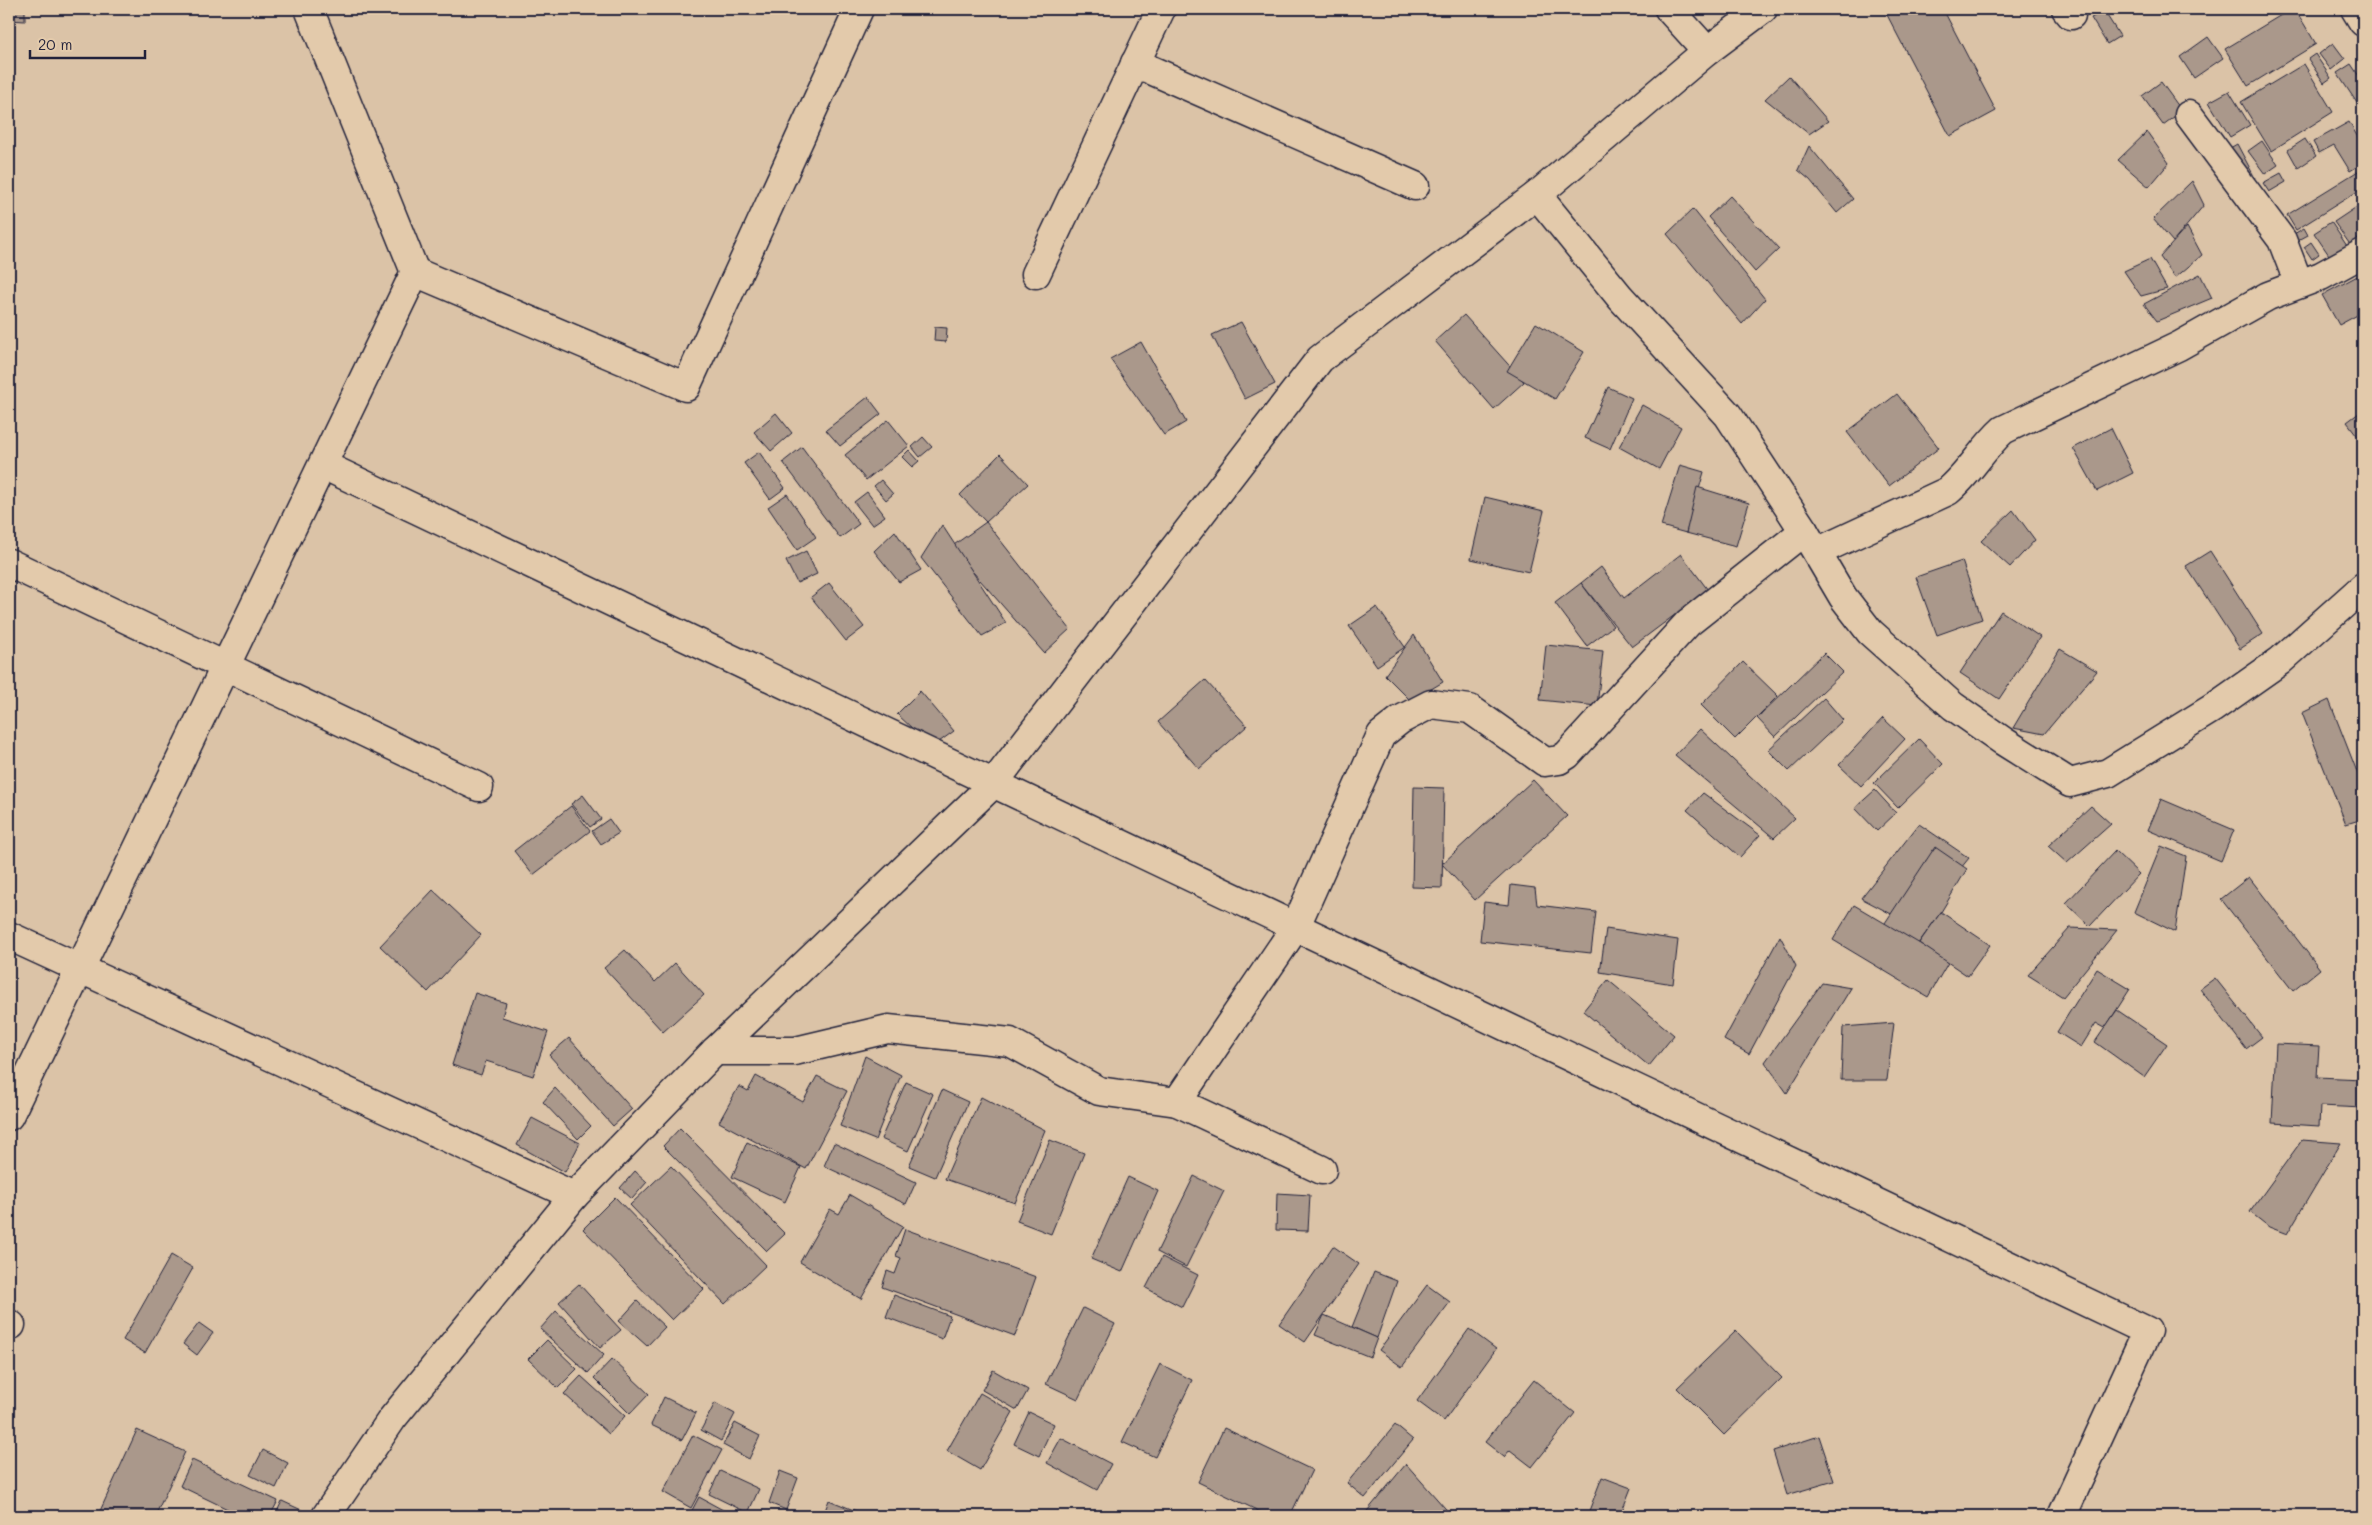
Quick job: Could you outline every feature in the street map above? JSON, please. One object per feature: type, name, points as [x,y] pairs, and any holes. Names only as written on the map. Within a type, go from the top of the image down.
[{"type":"street","points":[[309,9],[415,272],[686,387],[859,9]]},
{"type":"street","points":[[1036,274],[1161,9]]},
{"type":"street","points":[[1669,9],[1707,51]]},
{"type":"street","points":[[1686,9],[1707,51]]},
{"type":"street","points":[[326,1516],[392,1419],[574,1196],[715,1051],[993,784],[1320,359],[1537,195],[1707,51],[1763,9]]},
{"type":"street","points":[[2355,9],[2363,22]]},
{"type":"street","points":[[1135,63],[1415,186]]},
{"type":"street","points":[[2189,115],[2282,240],[2299,284]]},
{"type":"street","points":[[1537,195],[1620,298],[1728,415],[1810,541],[1843,598],[1870,632],[1953,706],[2003,741],[2070,783],[2108,773],[2213,708],[2280,661],[2363,587]]},
{"type":"street","points":[[1177,1102],[1295,928],[1381,735],[1400,720],[1431,704],[1470,709],[1545,762],[1559,760],[1567,755],[1688,623],[1810,541],[1948,492],[1958,483],[2002,430],[2179,346],[2268,296],[2321,276],[2363,254]]},
{"type":"street","points":[[9,1116],[415,272]]},
{"type":"street","points":[[323,465],[2147,1331],[2062,1516]]},
{"type":"street","points":[[9,563],[479,787]]},
{"type":"street","points":[[9,936],[574,1196]]},
{"type":"street","points":[[715,1051],[795,1051],[888,1028],[1001,1040],[1010,1042],[1099,1091],[1177,1102],[1322,1170]]},
{"type":"building","points":[[9,9],[25,9],[25,21],[9,20]]},
{"type":"building","points":[[1888,9],[1943,9],[1996,111],[1950,136],[1885,11]]},
{"type":"building","points":[[2291,9],[2295,9],[2316,44],[2248,86],[2225,49]]},
{"type":"building","points":[[2104,11],[2120,36],[2107,44],[2091,18]]},
{"type":"building","points":[[2208,37],[2223,58],[2194,78],[2180,57]]},
{"type":"building","points":[[2333,43],[2345,59],[2331,70],[2319,54]]},
{"type":"building","points":[[2315,54],[2331,78],[2324,83],[2308,59]]},
{"type":"building","points":[[2304,64],[2333,112],[2271,151],[2241,102]]},
{"type":"building","points":[[2351,64],[2363,82],[2363,103],[2359,106],[2337,73]]},
{"type":"building","points":[[1789,76],[1828,121],[1809,134],[1765,99]]},
{"type":"building","points":[[2161,82],[2182,111],[2163,125],[2142,96]]},
{"type":"building","points":[[2229,91],[2250,125],[2230,137],[2209,102]]},
{"type":"building","points":[[2349,122],[2363,146],[2363,163],[2350,171],[2334,145],[2319,153],[2313,142]]},
{"type":"building","points":[[2147,132],[2169,163],[2149,187],[2118,160]]},
{"type":"building","points":[[2305,139],[2316,156],[2298,168],[2288,150]]},
{"type":"building","points":[[2262,141],[2278,165],[2265,174],[2248,151]]},
{"type":"building","points":[[2237,144],[2255,178],[2243,184],[2225,151]]},
{"type":"building","points":[[1809,146],[1853,199],[1837,213],[1810,180],[1798,170]]},
{"type":"building","points":[[2363,168],[2363,188],[2296,230],[2287,215]]},
{"type":"building","points":[[2281,173],[2286,182],[2269,192],[2263,183]]},
{"type":"building","points":[[2192,181],[2204,205],[2173,242],[2153,219]]},
{"type":"building","points":[[1730,196],[1779,249],[1755,272],[1708,217]]},
{"type":"building","points":[[2361,204],[2363,207],[2363,244],[2354,250],[2334,222]]},
{"type":"building","points":[[1693,209],[1765,299],[1742,324],[1667,234]]},
{"type":"building","points":[[2331,222],[2347,246],[2331,258],[2314,233]]},
{"type":"building","points":[[2187,227],[2202,255],[2175,278],[2160,257]]},
{"type":"building","points":[[2304,228],[2308,235],[2297,241],[2294,234]]},
{"type":"building","points":[[2311,242],[2319,254],[2312,259],[2304,247]]},
{"type":"building","points":[[2150,259],[2167,289],[2141,296],[2124,271]]},
{"type":"building","points":[[2363,273],[2363,312],[2339,325],[2322,295]]},
{"type":"building","points":[[2200,274],[2212,298],[2157,321],[2144,304]]},
{"type":"building","points":[[1464,315],[1524,382],[1494,409],[1435,341]]},
{"type":"building","points":[[1241,322],[1275,384],[1245,399],[1212,335]]},
{"type":"building","points":[[1536,323],[1584,352],[1555,399],[1507,371]]},
{"type":"building","points":[[935,327],[947,328],[946,342],[934,341]]},
{"type":"building","points":[[1141,342],[1186,422],[1164,435],[1110,359]]},
{"type":"building","points":[[1608,387],[1632,398],[1610,449],[1585,438]]},
{"type":"building","points":[[1897,394],[1939,448],[1889,486],[1847,432]]},
{"type":"building","points":[[868,397],[881,414],[840,446],[826,430]]},
{"type":"building","points":[[1642,405],[1681,427],[1659,469],[1619,447]]},
{"type":"building","points":[[2363,410],[2363,443],[2347,422]]},
{"type":"building","points":[[776,413],[792,433],[771,451],[754,432]]},
{"type":"building","points":[[888,420],[909,446],[866,480],[845,455]]},
{"type":"building","points":[[2111,428],[2133,473],[2097,491],[2073,448]]},
{"type":"building","points":[[923,437],[932,447],[920,457],[912,447]]},
{"type":"building","points":[[802,447],[859,524],[840,538],[783,462]]},
{"type":"building","points":[[909,450],[919,461],[912,467],[902,457]]},
{"type":"building","points":[[759,452],[785,488],[770,499],[744,463]]},
{"type":"building","points":[[1000,454],[1028,484],[986,522],[960,495]]},
{"type":"building","points":[[1680,465],[1704,472],[1686,533],[1661,526]]},
{"type":"building","points":[[881,480],[893,494],[886,500],[874,486]]},
{"type":"building","points":[[1697,487],[1749,503],[1736,546],[1686,533]]},
{"type":"building","points":[[867,492],[885,516],[872,525],[854,502]]},
{"type":"building","points":[[787,494],[816,537],[797,550],[768,507]]},
{"type":"building","points":[[1485,497],[1544,511],[1529,572],[1471,559]]},
{"type":"building","points":[[2013,510],[2035,540],[2010,567],[1981,541]]},
{"type":"building","points":[[986,522],[1070,629],[1044,653],[951,547]]},
{"type":"building","points":[[942,525],[1006,623],[982,636],[921,558]]},
{"type":"building","points":[[895,531],[921,570],[899,582],[874,551]]},
{"type":"building","points":[[806,551],[817,574],[797,583],[786,561]]},
{"type":"building","points":[[2210,551],[2263,634],[2240,649],[2186,566]]},
{"type":"building","points":[[1681,554],[1708,590],[1632,647],[1581,583],[1601,567],[1624,598]]},
{"type":"building","points":[[1962,561],[1982,619],[1937,635],[1916,577]]},
{"type":"building","points":[[829,583],[864,627],[846,641],[811,597]]},
{"type":"building","points":[[1581,583],[1613,626],[1587,646],[1555,603]]},
{"type":"building","points":[[1377,607],[1405,647],[1377,666],[1349,626]]},
{"type":"building","points":[[2001,611],[2040,637],[1999,699],[1960,673]]},
{"type":"building","points":[[1414,635],[1443,682],[1411,701],[1385,675]]},
{"type":"building","points":[[1546,645],[1603,651],[1597,706],[1540,700]]},
{"type":"building","points":[[2060,649],[2097,671],[2044,734],[2013,728]]},
{"type":"building","points":[[1824,653],[1843,672],[1775,737],[1757,718]]},
{"type":"building","points":[[1743,662],[1778,696],[1735,739],[1701,705]]},
{"type":"building","points":[[1205,680],[1247,726],[1199,769],[1158,722]]},
{"type":"building","points":[[920,691],[954,731],[932,747],[897,714]]},
{"type":"building","points":[[1824,698],[1843,720],[1789,771],[1768,750]]},
{"type":"building","points":[[2329,700],[2363,787],[2363,819],[2346,824],[2302,713]]},
{"type":"building","points":[[1883,718],[1905,739],[1861,786],[1839,765]]},
{"type":"building","points":[[1700,729],[1795,818],[1774,838],[1675,755]]},
{"type":"building","points":[[1919,739],[1943,764],[1898,808],[1874,783]]},
{"type":"building","points":[[1533,780],[1567,816],[1475,900],[1442,864]]},
{"type":"building","points":[[1414,787],[1444,788],[1442,888],[1412,887]]},
{"type":"building","points":[[1875,790],[1896,813],[1877,831],[1855,808]]},
{"type":"building","points":[[1703,793],[1760,835],[1740,857],[1687,810]]},
{"type":"building","points":[[583,795],[601,819],[590,827],[571,804]]},
{"type":"building","points":[[2161,799],[2234,830],[2221,861],[2148,830]]},
{"type":"building","points":[[571,806],[590,831],[533,875],[514,851]]},
{"type":"building","points":[[2091,806],[2111,824],[2067,863],[2048,846]]},
{"type":"building","points":[[609,819],[619,833],[601,844],[592,831]]},
{"type":"building","points":[[1919,824],[1969,858],[1914,926],[1861,898]]},
{"type":"building","points":[[2161,846],[2186,856],[2175,932],[2134,912]]},
{"type":"building","points":[[1935,847],[1967,869],[1941,912],[1915,948],[1883,926]]},
{"type":"building","points":[[2115,851],[2139,874],[2090,926],[2066,903]]},
{"type":"building","points":[[2249,877],[2320,969],[2293,991],[2221,899]]},
{"type":"building","points":[[1511,885],[1535,888],[1537,905],[1596,912],[1591,953],[1480,941],[1484,902],[1509,905]]},
{"type":"building","points":[[433,890],[481,935],[428,992],[380,946]]},
{"type":"building","points":[[1854,905],[1949,961],[1928,997],[1833,940]]},
{"type":"building","points":[[1941,912],[1990,945],[1968,976],[1919,943]]},
{"type":"building","points":[[2070,928],[2117,930],[2063,997],[2028,975]]},
{"type":"building","points":[[1606,929],[1678,940],[1673,984],[1600,972]]},
{"type":"building","points":[[1780,936],[1796,966],[1749,1054],[1724,1040]]},
{"type":"building","points":[[625,950],[655,982],[675,963],[704,995],[663,1032],[604,968]]},
{"type":"building","points":[[2097,969],[2130,989],[2105,1028],[2096,1023],[2081,1047],[2057,1032]]},
{"type":"building","points":[[2215,978],[2262,1037],[2246,1049],[2200,989]]},
{"type":"building","points":[[1608,980],[1674,1035],[1649,1066],[1583,1011]]},
{"type":"building","points":[[1822,983],[1851,988],[1787,1093],[1765,1062]]},
{"type":"building","points":[[475,993],[506,1003],[502,1017],[548,1032],[533,1076],[486,1061],[481,1075],[452,1065]]},
{"type":"building","points":[[2117,1010],[2167,1044],[2144,1077],[2095,1042]]},
{"type":"building","points":[[1894,1023],[1887,1080],[1841,1080],[1843,1027]]},
{"type":"building","points":[[569,1038],[632,1109],[613,1126],[549,1055]]},
{"type":"building","points":[[2276,1044],[2319,1046],[2317,1077],[2363,1079],[2363,1108],[2320,1106],[2319,1126],[2272,1123]]},
{"type":"building","points":[[865,1056],[901,1075],[875,1140],[840,1126]]},
{"type":"building","points":[[756,1076],[803,1102],[817,1076],[847,1091],[806,1169],[719,1122],[739,1086],[748,1091]]},
{"type":"building","points":[[906,1082],[933,1094],[908,1151],[881,1139]]},
{"type":"building","points":[[555,1088],[591,1126],[578,1139],[543,1102]]},
{"type":"building","points":[[942,1090],[968,1102],[935,1177],[909,1166]]},
{"type":"building","points":[[981,1097],[1045,1130],[1015,1203],[945,1179]]},
{"type":"building","points":[[532,1118],[580,1143],[565,1172],[517,1145]]},
{"type":"building","points":[[680,1128],[785,1234],[767,1251],[663,1146]]},
{"type":"building","points":[[1050,1140],[1084,1153],[1051,1234],[1017,1221]]},
{"type":"building","points":[[2302,1140],[2341,1143],[2287,1234],[2269,1227],[2250,1212]]},
{"type":"building","points":[[747,1142],[801,1167],[785,1202],[732,1177]]},
{"type":"building","points":[[834,1143],[916,1182],[906,1204],[824,1166]]},
{"type":"building","points":[[671,1166],[766,1265],[725,1304],[630,1205]]},
{"type":"building","points":[[635,1171],[647,1182],[632,1199],[620,1188]]},
{"type":"building","points":[[1194,1176],[1224,1191],[1186,1267],[1157,1252]]},
{"type":"building","points":[[1128,1177],[1158,1191],[1122,1272],[1091,1259]]},
{"type":"building","points":[[1277,1193],[1310,1195],[1308,1231],[1276,1230]]},
{"type":"building","points":[[850,1195],[903,1226],[861,1299],[800,1262],[830,1209],[839,1214]]},
{"type":"building","points":[[615,1197],[704,1289],[672,1320],[583,1229]]},
{"type":"building","points":[[905,1229],[1036,1277],[1015,1336],[882,1287],[887,1271],[895,1274],[901,1258],[896,1256]]},
{"type":"building","points":[[1333,1246],[1359,1264],[1305,1342],[1279,1324]]},
{"type":"building","points":[[171,1255],[193,1268],[145,1353],[123,1340]]},
{"type":"building","points":[[1162,1257],[1198,1275],[1182,1307],[1146,1288]]},
{"type":"building","points":[[1374,1272],[1397,1281],[1377,1338],[1352,1327]]},
{"type":"building","points":[[579,1284],[621,1330],[600,1348],[559,1302]]},
{"type":"building","points":[[1427,1285],[1450,1302],[1402,1367],[1379,1350]]},
{"type":"building","points":[[894,1295],[950,1316],[942,1339],[886,1317]]},
{"type":"building","points":[[637,1301],[665,1327],[647,1346],[619,1321]]},
{"type":"building","points":[[1083,1308],[1115,1324],[1078,1399],[1046,1384]]},
{"type":"building","points":[[556,1311],[604,1355],[588,1373],[540,1329]]},
{"type":"building","points":[[1324,1315],[1377,1338],[1370,1357],[1315,1335]]},
{"type":"building","points":[[199,1323],[213,1333],[197,1355],[183,1344]]},
{"type":"building","points":[[1469,1329],[1496,1349],[1444,1421],[1417,1401]]},
{"type":"building","points":[[1736,1331],[1782,1378],[1724,1435],[1677,1388]]},
{"type":"building","points":[[547,1340],[577,1369],[558,1388],[528,1359]]},
{"type":"building","points":[[612,1359],[649,1394],[630,1414],[594,1378]]},
{"type":"building","points":[[1160,1364],[1192,1380],[1155,1457],[1122,1442]]},
{"type":"building","points":[[993,1370],[1028,1390],[1017,1410],[982,1390]]},
{"type":"building","points":[[581,1376],[625,1416],[609,1434],[564,1394]]},
{"type":"building","points":[[1534,1380],[1575,1413],[1532,1467],[1510,1450],[1504,1457],[1485,1442]]},
{"type":"building","points":[[980,1393],[1013,1412],[980,1470],[947,1451]]},
{"type":"building","points":[[664,1397],[696,1413],[682,1440],[651,1425]]},
{"type":"building","points":[[715,1403],[735,1414],[721,1441],[701,1430]]},
{"type":"building","points":[[1029,1412],[1054,1424],[1039,1456],[1014,1444]]},
{"type":"building","points":[[735,1423],[760,1436],[749,1459],[723,1445]]},
{"type":"building","points":[[1395,1425],[1413,1440],[1365,1498],[1347,1483]]},
{"type":"building","points":[[1224,1428],[1312,1470],[1290,1516],[1269,1516],[1198,1482]]},
{"type":"building","points":[[137,1430],[185,1452],[155,1516],[111,1516],[100,1511]]},
{"type":"building","points":[[693,1435],[722,1450],[691,1508],[663,1492]]},
{"type":"building","points":[[1819,1436],[1834,1481],[1787,1495],[1773,1451]]},
{"type":"building","points":[[1061,1438],[1111,1464],[1097,1490],[1047,1463]]},
{"type":"building","points":[[263,1450],[288,1463],[276,1488],[250,1475]]},
{"type":"building","points":[[192,1460],[278,1501],[270,1516],[242,1516],[180,1486]]},
{"type":"building","points":[[1406,1464],[1452,1516],[1363,1516]]},
{"type":"building","points":[[720,1471],[759,1489],[748,1513],[709,1494]]},
{"type":"building","points":[[780,1471],[798,1478],[786,1510],[769,1503]]},
{"type":"building","points":[[1602,1477],[1631,1488],[1620,1516],[1587,1516]]},
{"type":"building","points":[[699,1497],[734,1516],[689,1516]]},
{"type":"building","points":[[829,1500],[861,1513],[860,1516],[823,1516]]},
{"type":"building","points":[[282,1501],[310,1514],[309,1516],[275,1516]]}]
